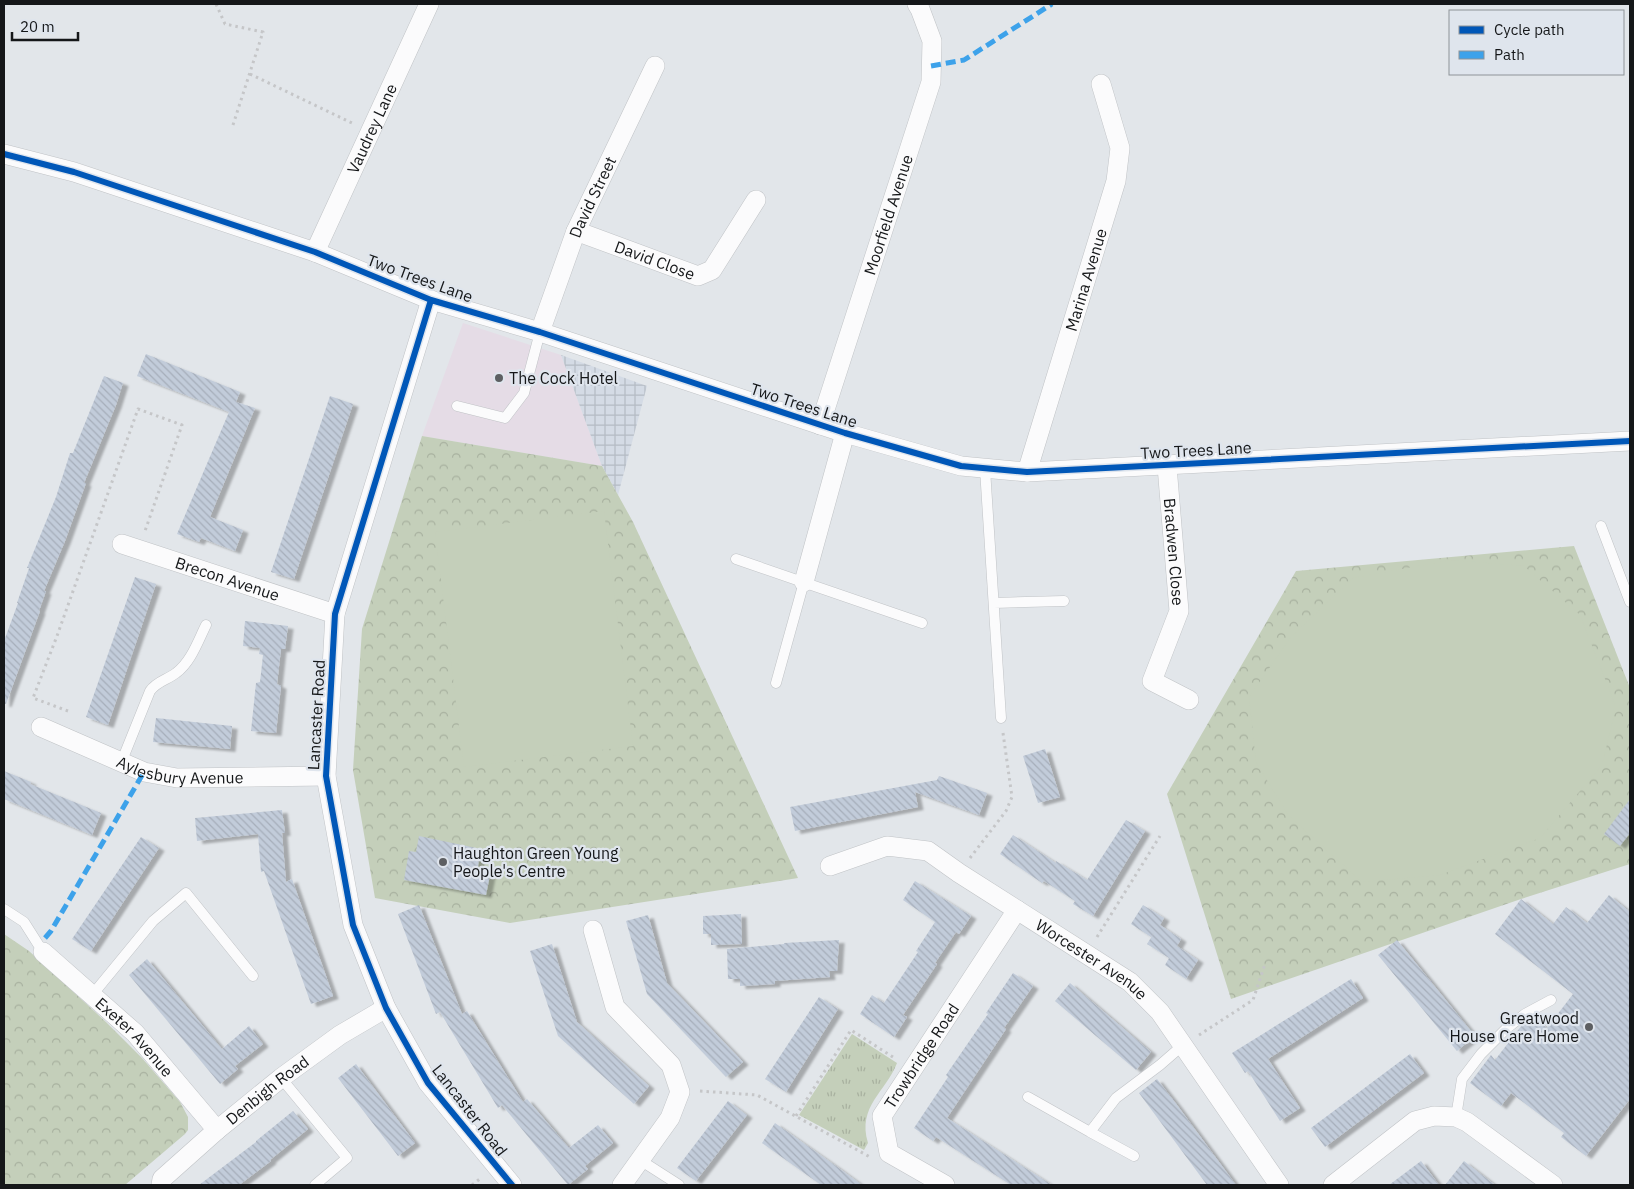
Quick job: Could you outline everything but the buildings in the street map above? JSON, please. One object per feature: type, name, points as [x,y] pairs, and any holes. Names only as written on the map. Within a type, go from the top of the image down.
[{"type":"street","name":"Vaudrey Lane","points":[[315,252],[429,4]]},
{"type":"street","name":"Moorfield Avenue","points":[[820,425],[931,82],[932,41],[917,4]]},
{"type":"street","name":"David Street","points":[[540,332],[576,230],[655,66]]},
{"type":"street","name":"Marina Avenue","points":[[1027,472],[1116,180],[1120,148],[1101,84]]},
{"type":"street","name":"Two Trees Lane","points":[[4,154],[74,172],[315,252],[431,300],[540,332],[845,433],[961,466],[1027,472],[1630,441]]},
{"type":"street","points":[[4,166],[50,165]]},
{"type":"street","name":"David Close","points":[[576,230],[698,276],[712,270],[756,200]]},
{"type":"street","name":"Lancaster Road","points":[[431,300],[334,614],[326,776],[353,925],[386,1008],[428,1083],[512,1185]]},
{"type":"street","points":[[804,582],[845,433]]},
{"type":"street","name":"Bradwen Close","points":[[1167,466],[1179,611],[1152,681],[1189,700]]},
{"type":"street","name":"Brecon Avenue","points":[[122,544],[334,614]]},
{"type":"street","name":"Aylesbury Avenue","points":[[41,728],[144,772],[177,778],[326,776]]},
{"type":"street","name":"Worcester Avenue","points":[[830,866],[888,846],[928,851],[1130,982],[1189,1042],[1279,1185]]},
{"type":"street","name":"Trowbridge Road","points":[[945,1185],[889,1152],[882,1116],[1017,910]]},
{"type":"street","points":[[593,930],[614,1006],[671,1065],[680,1092],[670,1118],[622,1185]]},
{"type":"street","name":"Exeter Avenue","points":[[44,952],[135,1033],[217,1130]]},
{"type":"street","name":"Denbigh Road","points":[[161,1185],[162,1179],[217,1130],[281,1078],[340,1035],[386,1008]]},
{"type":"street","points":[[1333,1185],[1415,1121],[1434,1116],[1456,1117],[1467,1122],[1553,1185]]},
{"type":"lane","points":[[457,406],[505,418],[524,393],[540,332]]},
{"type":"lane","points":[[985,469],[1001,718]]},
{"type":"lane","points":[[1601,526],[1630,602]]},
{"type":"lane","points":[[736,559],[922,622]]},
{"type":"lane","points":[[776,683],[804,582]]},
{"type":"lane","points":[[994,603],[1064,601]]},
{"type":"lane","points":[[121,763],[150,691],[154,685],[178,672],[184,665],[191,656],[206,625]]},
{"type":"lane","points":[[93,994],[153,921],[186,893],[253,976]]},
{"type":"lane","points":[[4,909],[24,922],[44,952]]},
{"type":"lane","points":[[1456,1117],[1462,1079],[1481,1054],[1506,1029],[1525,1014],[1550,1000]]},
{"type":"lane","points":[[1090,1132],[1116,1098],[1189,1042]]},
{"type":"lane","points":[[281,1078],[347,1158],[315,1185]]},
{"type":"lane","points":[[1028,1097],[1134,1156]]},
{"type":"lane","points":[[640,1160],[679,1185]]},
{"type":"path","points":[[216,4],[225,24],[263,32],[232,128]]},
{"type":"path","points":[[250,74],[371,132]]},
{"type":"path","points":[[68,711],[33,698],[138,409],[182,425],[145,531]]},
{"type":"path","points":[[966,862],[1006,810],[1012,797],[1001,718]]},
{"type":"path","points":[[1093,944],[1160,836]]},
{"type":"path","points":[[1189,1042],[1253,1000],[1265,964]]},
{"type":"path","points":[[796,1116],[851,1030],[901,1062]]},
{"type":"path","points":[[690,1091],[757,1095],[872,1158]]},
{"type":"shaded area","points":[[463,323],[561,355],[602,466],[422,436]]},
{"type":"shaded area","points":[[561,355],[647,386],[618,495],[602,466]]},
{"type":"green space","points":[[422,436],[602,466],[633,522],[798,878],[510,923],[375,898],[353,770],[362,629]]},
{"type":"green space","points":[[604,511],[633,746],[464,767],[435,532]]},
{"type":"green space","points":[[1574,546],[1630,688],[1630,864],[1521,899],[1231,999],[1167,794],[1296,571]]},
{"type":"green space","points":[[1451,560],[1524,566],[1580,615],[1616,707],[1602,765],[1540,838],[1440,875],[1362,882],[1288,815],[1256,762],[1249,697],[1291,637],[1353,578]]},
{"type":"green space","points":[[4,934],[29,951],[106,1022],[142,1058],[180,1102],[188,1117],[188,1130],[185,1134],[125,1185],[4,1185]]},
{"type":"green space","points":[[852,1034],[897,1063],[869,1109],[866,1119],[868,1143],[864,1150],[799,1115]]},
{"type":"marked path","points":[[931,66],[964,60],[1052,4]]},
{"type":"marked path","points":[[45,938],[51,931],[144,772]]},
{"type":"cycle path","points":[[4,154],[74,172],[315,252],[431,300],[540,332],[845,433],[961,466],[1027,472],[1630,441]]},
{"type":"cycle path","points":[[431,300],[335,614],[326,776],[353,925],[386,1008],[428,1083],[512,1185]]},
{"type":"place","name":"The Cock Hotel","points":[[499,378]]},
{"type":"place","name":"Haughton Green Young People's Centre","points":[[443,862]]},
{"type":"place","name":"Greatwood House Care Home","points":[[1589,1027]]}]
